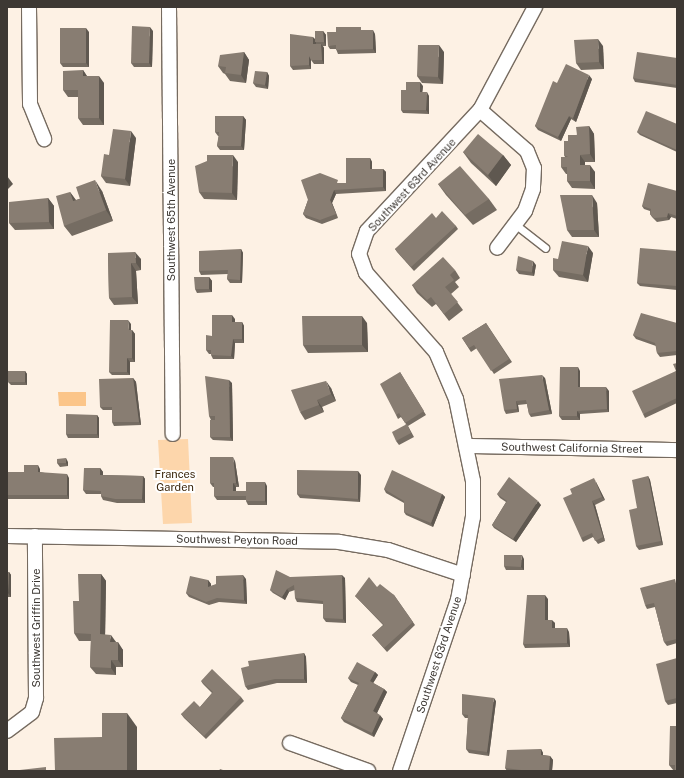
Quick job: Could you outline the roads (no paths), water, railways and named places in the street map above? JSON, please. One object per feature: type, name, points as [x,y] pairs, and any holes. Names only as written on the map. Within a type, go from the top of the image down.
[{"type":"street","points":[[29,7],[30,104],[44,139]]},
{"type":"street","name":"Southwest 65th Avenue","points":[[169,7],[173,434]]},
{"type":"street","name":"Southwest 63rd Avenue","points":[[400,771],[452,619],[463,576],[473,517],[473,481],[456,399],[436,352],[366,273],[359,254],[367,231],[480,110],[535,7]]},
{"type":"street","points":[[480,110],[527,151],[534,168],[533,189],[516,225],[497,248]]},
{"type":"street","name":"Southwest California Street","points":[[466,446],[677,450]]},
{"type":"street","name":"Southwest Peyton Road","points":[[7,536],[339,542],[388,550],[463,576]]},
{"type":"street","name":"Southwest Griffin Drive","points":[[7,731],[32,712],[36,698],[35,536]]},
{"type":"street","points":[[290,743],[368,771]]},
{"type":"lane","points":[[516,225],[545,248]]},
{"type":"park label","name":"Frances Garden","points":[[175,481]]}]
